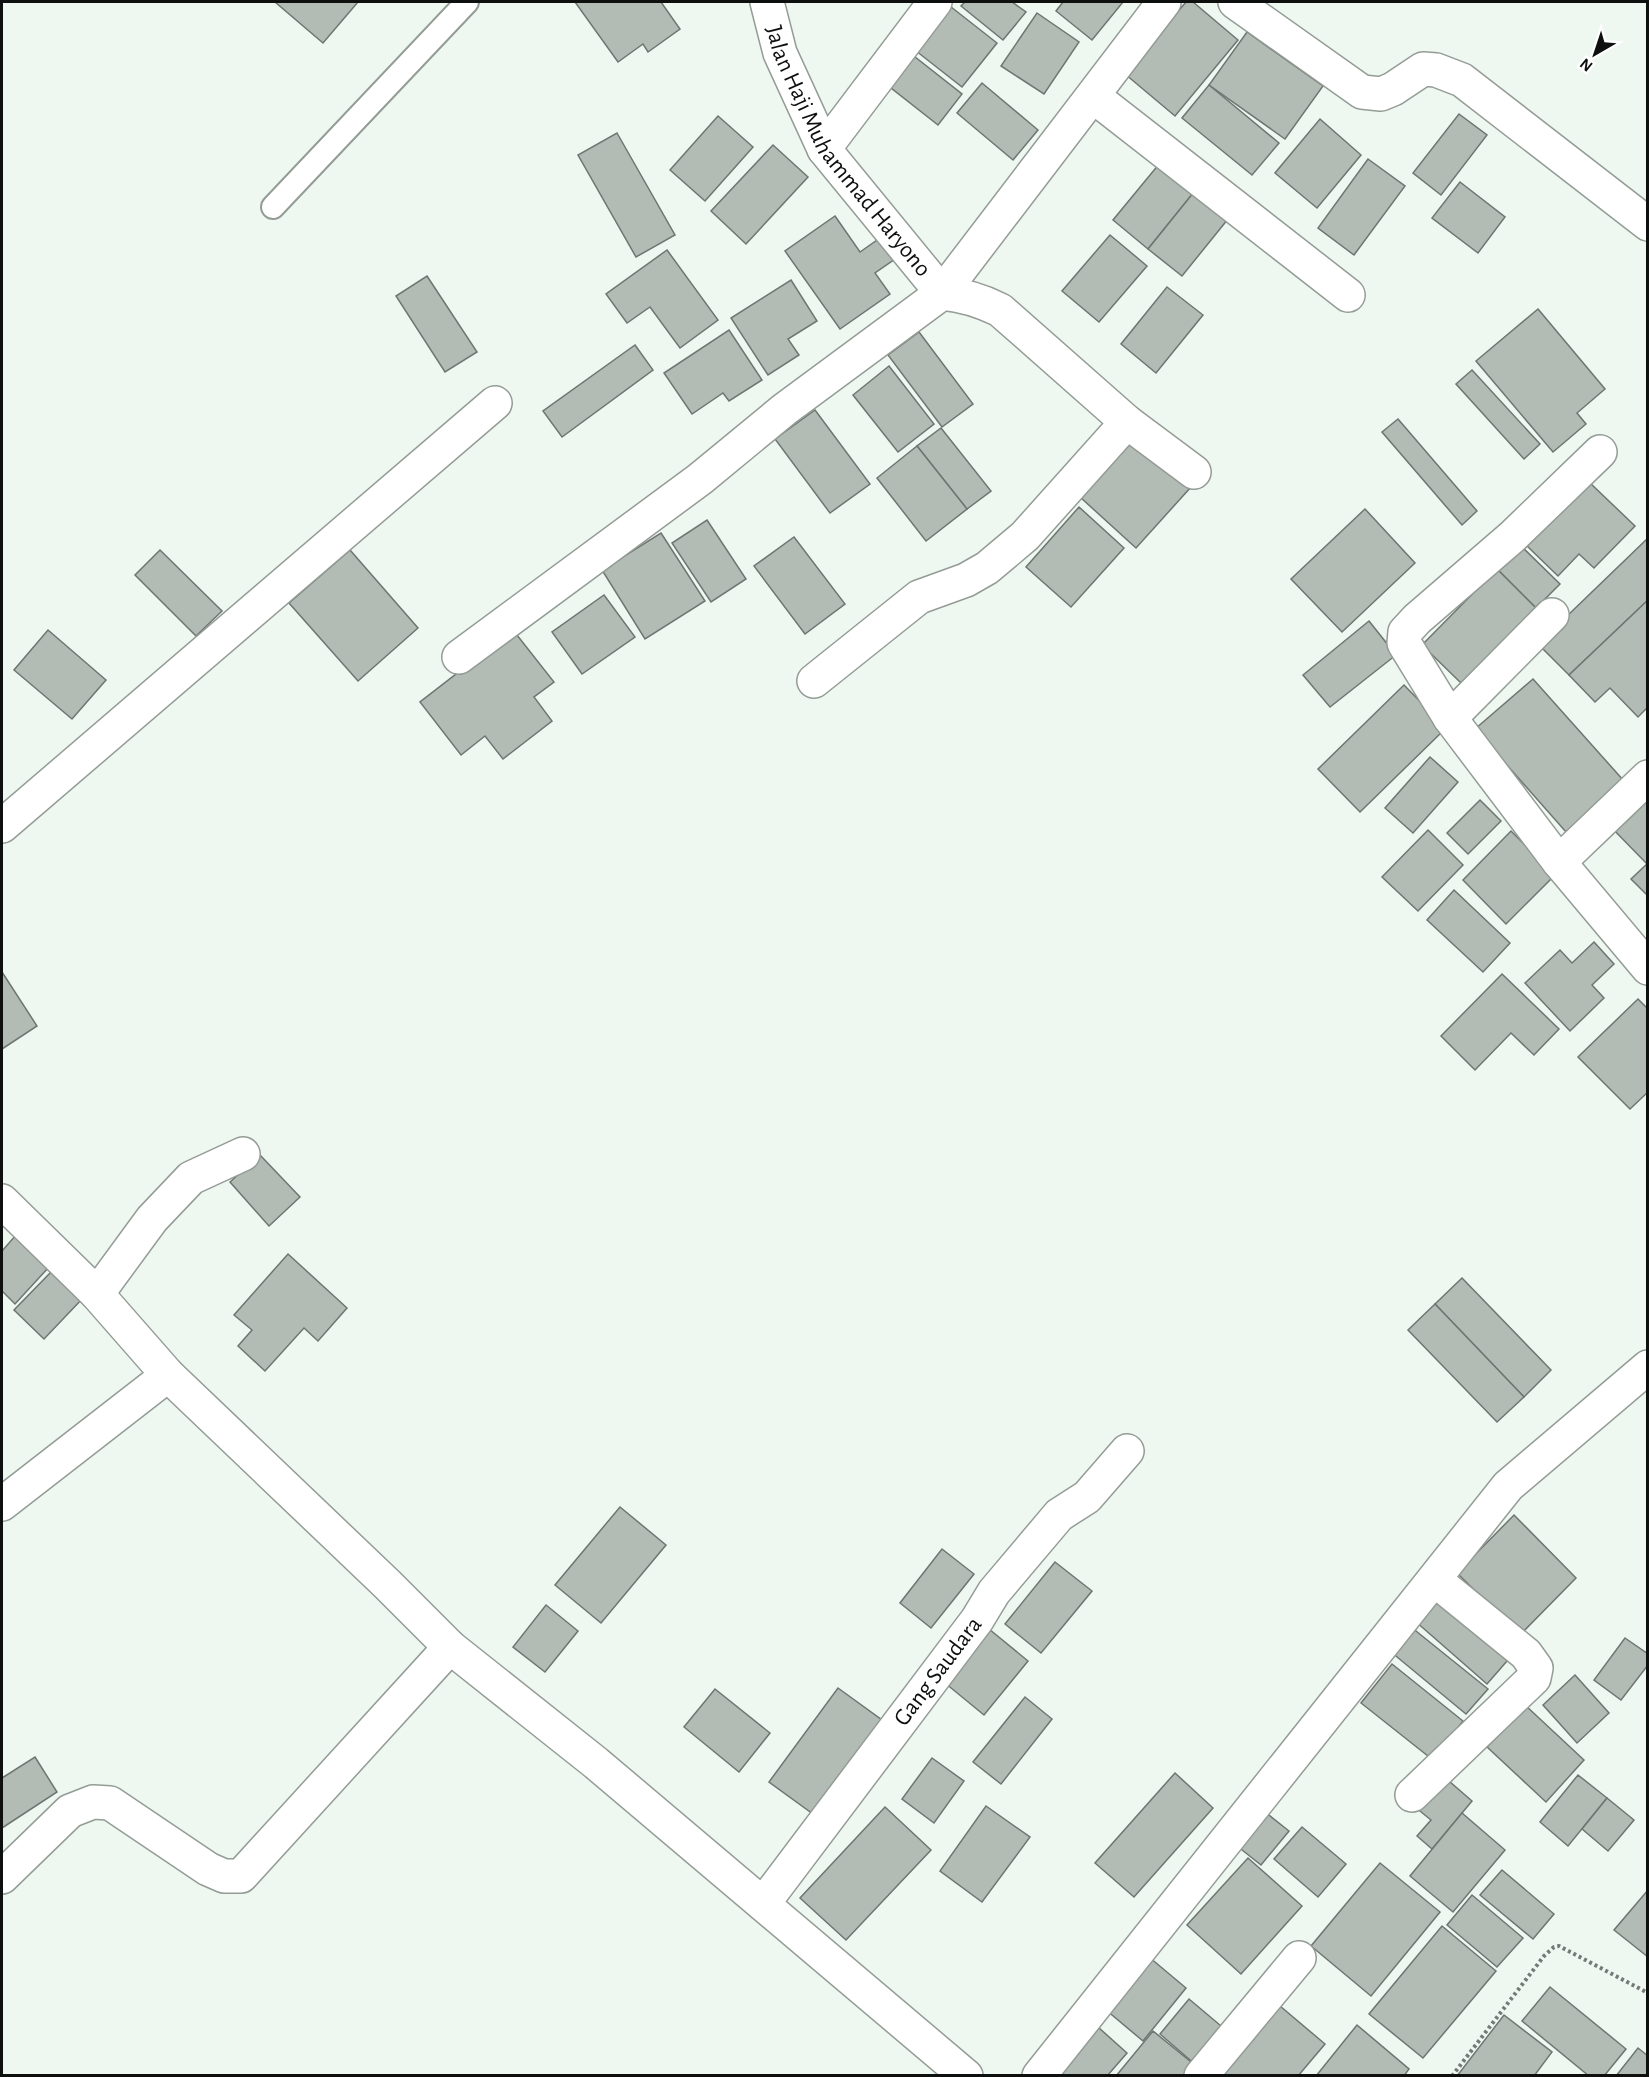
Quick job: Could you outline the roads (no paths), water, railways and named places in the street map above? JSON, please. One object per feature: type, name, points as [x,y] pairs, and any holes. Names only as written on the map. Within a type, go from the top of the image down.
[{"type":"street","name":"Jalan Haji Muhammad Haryono","points":[[767,2],[780,53],[824,149],[942,293]]},
{"type":"street","points":[[824,149],[935,2]]},
{"type":"street","points":[[459,657],[700,479],[785,409],[942,293],[1164,2]]},
{"type":"street","points":[[1235,2],[1362,92],[1381,94],[1393,89],[1423,69],[1436,70],[1462,80],[1647,224]]},
{"type":"street","points":[[1094,96],[1348,295]]},
{"type":"street","points":[[942,293],[970,297],[1000,310],[1127,422],[1194,472]]},
{"type":"street","points":[[2,826],[495,403]]},
{"type":"street","points":[[814,681],[919,597],[966,580],[987,568],[1025,536],[1127,422]]},
{"type":"street","points":[[1600,452],[1512,537],[1417,619],[1405,632],[1404,643],[1450,717],[1559,861],[1646,964]]},
{"type":"street","points":[[1450,717],[1552,615]]},
{"type":"street","points":[[1559,861],[1647,777]]},
{"type":"street","points":[[97,1294],[152,1218],[191,1178],[243,1154]]},
{"type":"street","points":[[2,1201],[97,1294],[168,1375],[450,1647],[596,1763],[966,2076]]},
{"type":"street","points":[[1039,2076],[1508,1486],[1647,1367]]},
{"type":"street","points":[[2,1504],[168,1375]]},
{"type":"street","name":"Gang Saudara","points":[[763,1904],[977,1620],[994,1592],[1059,1515],[1087,1497],[1128,1451]]},
{"type":"street","points":[[1412,1795],[1534,1678],[1536,1668],[1526,1654],[1434,1580]]},
{"type":"street","points":[[2,1877],[70,1811],[93,1802],[110,1803],[208,1869],[224,1876],[241,1876],[450,1647]]},
{"type":"street","points":[[1201,2076],[1299,1958]]},
{"type":"lane","points":[[273,207],[467,2]]}]
